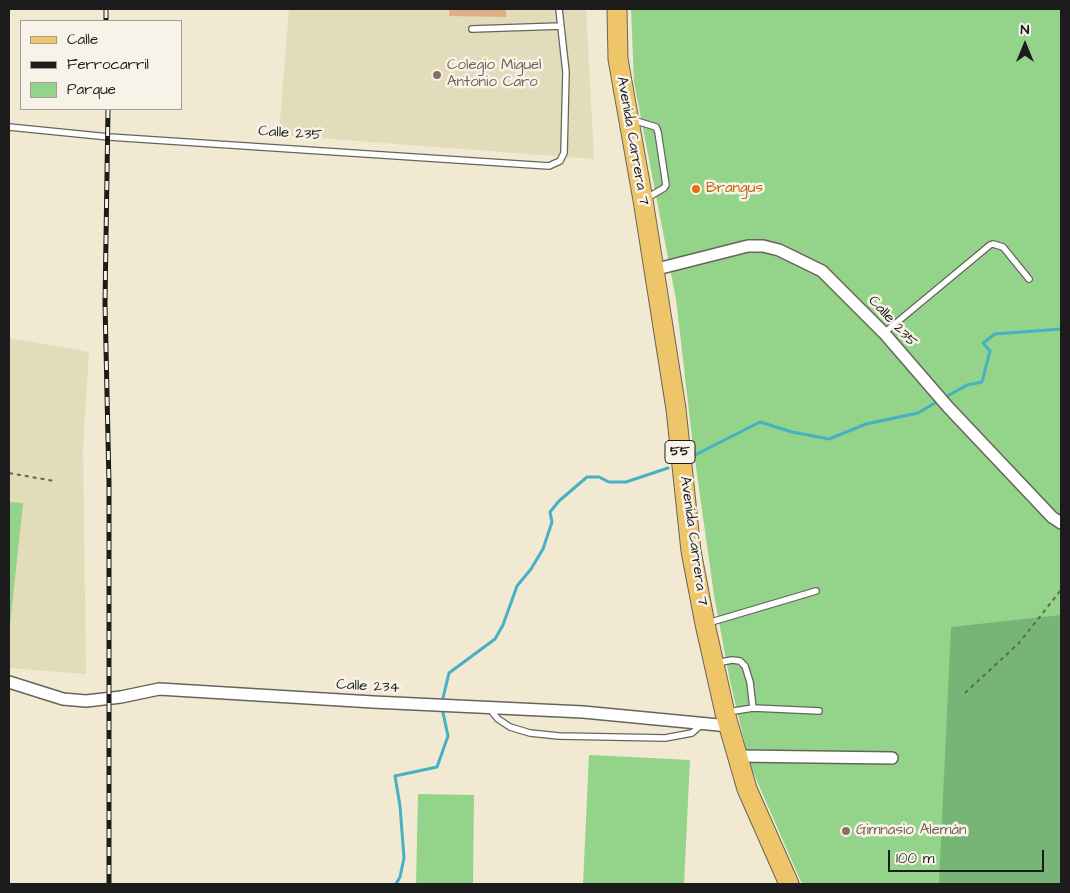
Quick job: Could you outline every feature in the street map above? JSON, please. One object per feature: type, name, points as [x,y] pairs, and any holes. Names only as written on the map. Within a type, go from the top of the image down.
[{"type":"main road","name":"Avenida Carrera 7","points":[[617,9],[618,59],[643,200],[676,409],[691,551],[705,624],[727,719],[747,789],[789,884]]},
{"type":"street","name":"Calle 235","points":[[653,270],[748,246],[764,246],[779,250],[822,271],[884,333],[948,407],[1052,517],[1061,523]]},
{"type":"street","name":"Calle 234","points":[[9,682],[62,699],[86,701],[121,697],[159,689],[583,712],[703,724],[727,719]]},
{"type":"street","points":[[738,756],[892,758]]},
{"type":"lane","points":[[472,29],[561,26],[559,9]]},
{"type":"lane","name":"Calle 235","points":[[9,128],[109,137],[549,166],[560,161],[564,153],[566,72],[561,26]]},
{"type":"lane","points":[[628,119],[656,127],[658,132],[666,185],[643,200]]},
{"type":"lane","points":[[884,333],[990,245],[1003,247],[1029,278]]},
{"type":"lane","points":[[705,624],[816,591]]},
{"type":"lane","points":[[714,663],[732,660],[740,661],[745,666],[750,682],[753,708]]},
{"type":"lane","points":[[489,708],[498,719],[510,727],[530,733],[559,736],[665,738],[692,733],[703,724]]},
{"type":"lane","points":[[727,719],[753,708],[819,711]]},
{"type":"path","points":[[9,473],[54,481]]},
{"type":"path","points":[[965,693],[1019,643],[1061,590]]},
{"type":"shaded area","name":"Colegio Miguel Antonio Caro","points":[[289,9],[586,9],[594,159],[279,135]]},
{"type":"shaded area","points":[[9,338],[89,352],[83,447],[86,674],[9,668]]},
{"type":"green space","points":[[631,9],[1061,9],[1061,884],[802,884],[750,765],[730,681],[714,595],[693,446],[676,299],[634,82]]},
{"type":"green space","points":[[9,502],[23,503],[9,634]]},
{"type":"green space","points":[[1061,615],[1061,884],[939,884],[951,627]]},
{"type":"green space","points":[[589,755],[690,760],[684,884],[583,884]]},
{"type":"green space","points":[[418,794],[474,795],[473,884],[416,884]]},
{"type":"building","points":[[449,9],[506,9],[506,17],[449,16]]},
{"type":"waterway","points":[[944,398],[967,385],[982,382],[990,351],[983,343],[995,334],[1061,329]]},
{"type":"waterway","points":[[693,456],[760,422],[792,432],[829,439],[866,424],[918,413],[938,401]]},
{"type":"waterway","points":[[442,702],[449,673],[495,639],[503,625],[517,586],[531,569],[543,549],[552,522],[550,512],[559,501],[587,477],[599,477],[609,482],[626,482],[668,468]]},
{"type":"waterway","points":[[396,884],[400,877],[404,858],[400,806],[395,776],[437,767],[448,736],[442,708]]},
{"type":"railway","points":[[106,9],[106,20]]},
{"type":"railway","points":[[108,110],[105,303],[109,484],[109,884]]},
{"type":"place","name":"Colegio Miguel Antonio Caro","points":[[437,75]]},
{"type":"place","name":"Brangus","points":[[696,189]]},
{"type":"place","name":"Gimnasio Alemán","points":[[846,831]]}]
